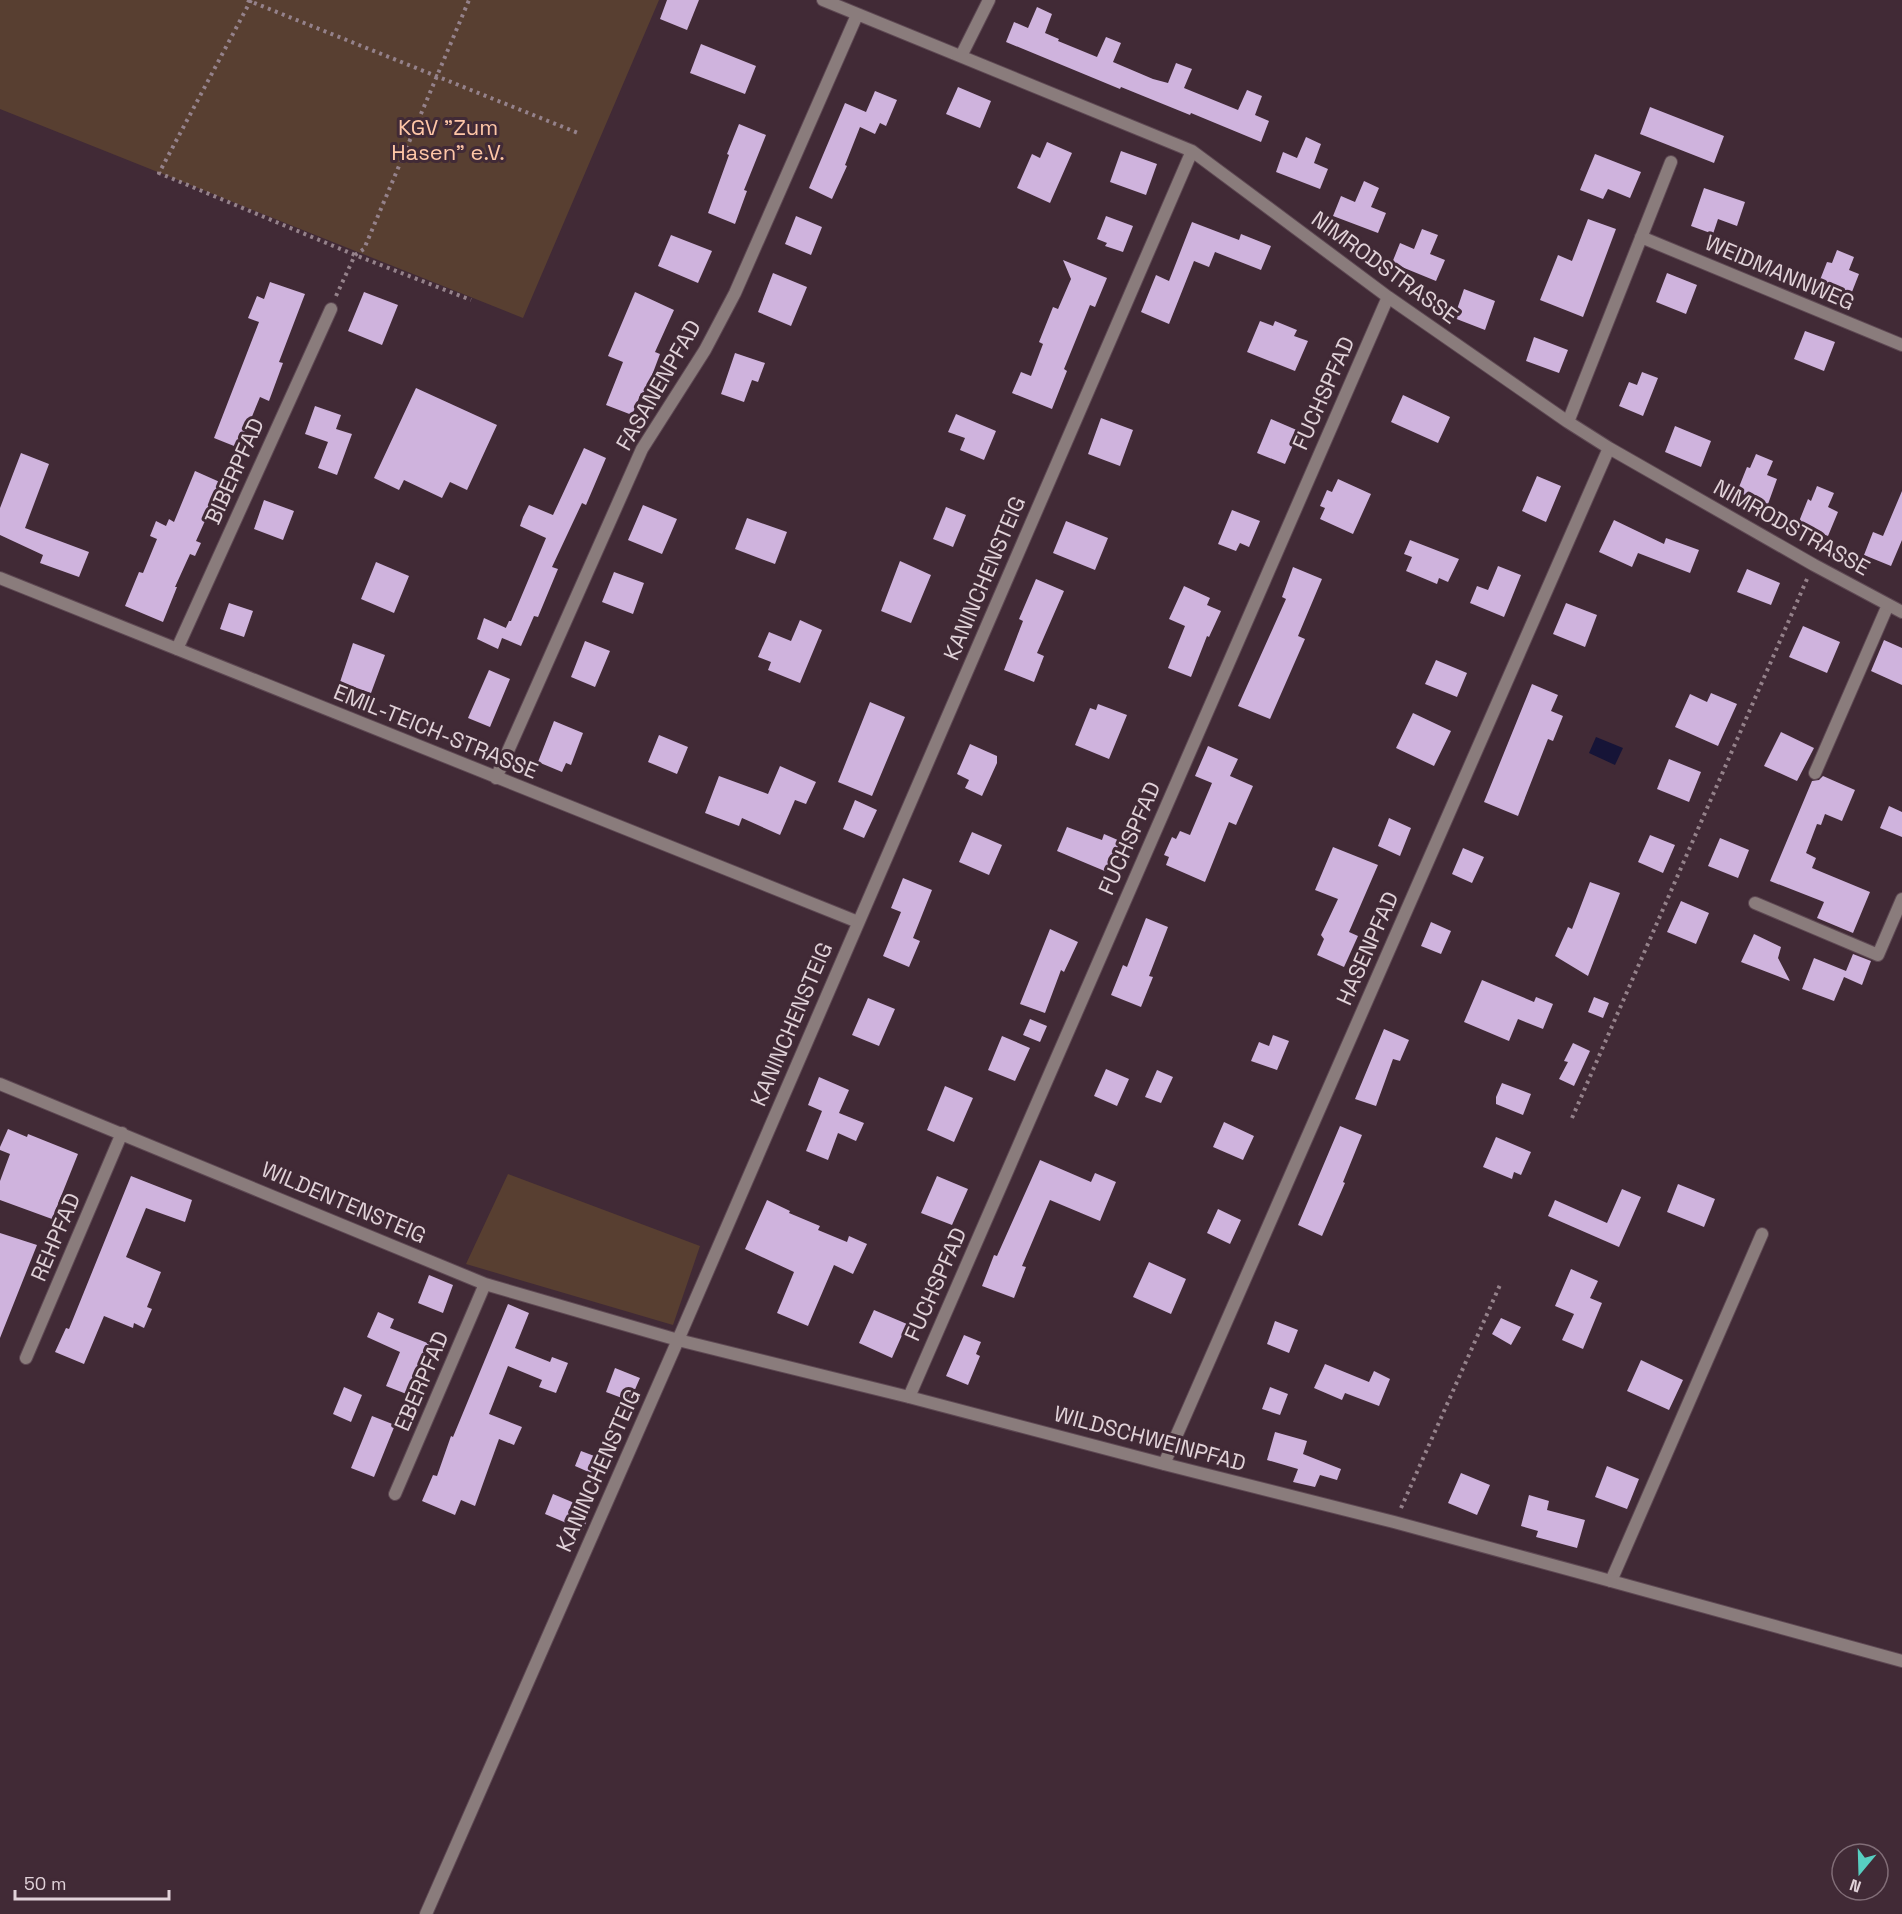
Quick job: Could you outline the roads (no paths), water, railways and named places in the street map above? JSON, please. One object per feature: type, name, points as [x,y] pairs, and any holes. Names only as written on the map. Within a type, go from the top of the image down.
[{"type":"street","name":"NIMRODSTRASSE","points":[[823,0],[1192,151],[1388,297],[1568,422],[1609,448],[1814,565],[1902,612]]},
{"type":"street","points":[[961,56],[989,0]]},
{"type":"street","name":"FASANENPFAD","points":[[496,778],[642,449],[705,350],[735,293],[857,15]]},
{"type":"street","name":"KANINCHENSTEIG","points":[[426,1914],[678,1340],[1192,151]]},
{"type":"street","points":[[1568,422],[1671,162]]},
{"type":"street","name":"WEIDMANNWEG","points":[[1641,237],[1902,345]]},
{"type":"street","name":"FUCHSPFAD","points":[[909,1397],[1388,297]]},
{"type":"street","name":"BIBERPFAD","points":[[177,650],[330,309]]},
{"type":"street","name":"HASENPFAD","points":[[1164,1464],[1609,448]]},
{"type":"street","name":"EMIL-TEICH-STRASSE","points":[[0,578],[858,922]]},
{"type":"street","points":[[1815,773],[1888,604]]},
{"type":"street","points":[[1755,903],[1878,955],[1902,899]]},
{"type":"street","name":"WILDENTENSTEIG","points":[[0,1084],[485,1284],[678,1340]]},
{"type":"street","name":"REHPFAD","points":[[26,1358],[122,1133]]},
{"type":"street","points":[[1611,1581],[1762,1234]]},
{"type":"street","name":"EBERPFAD","points":[[395,1494],[485,1284]]},
{"type":"street","name":"WILDSCHWEINPFAD","points":[[678,1340],[1395,1522],[1902,1661]]},
{"type":"park label","name":"KGV \"Zum Hasen\" e.V.","points":[[448,140]]}]
